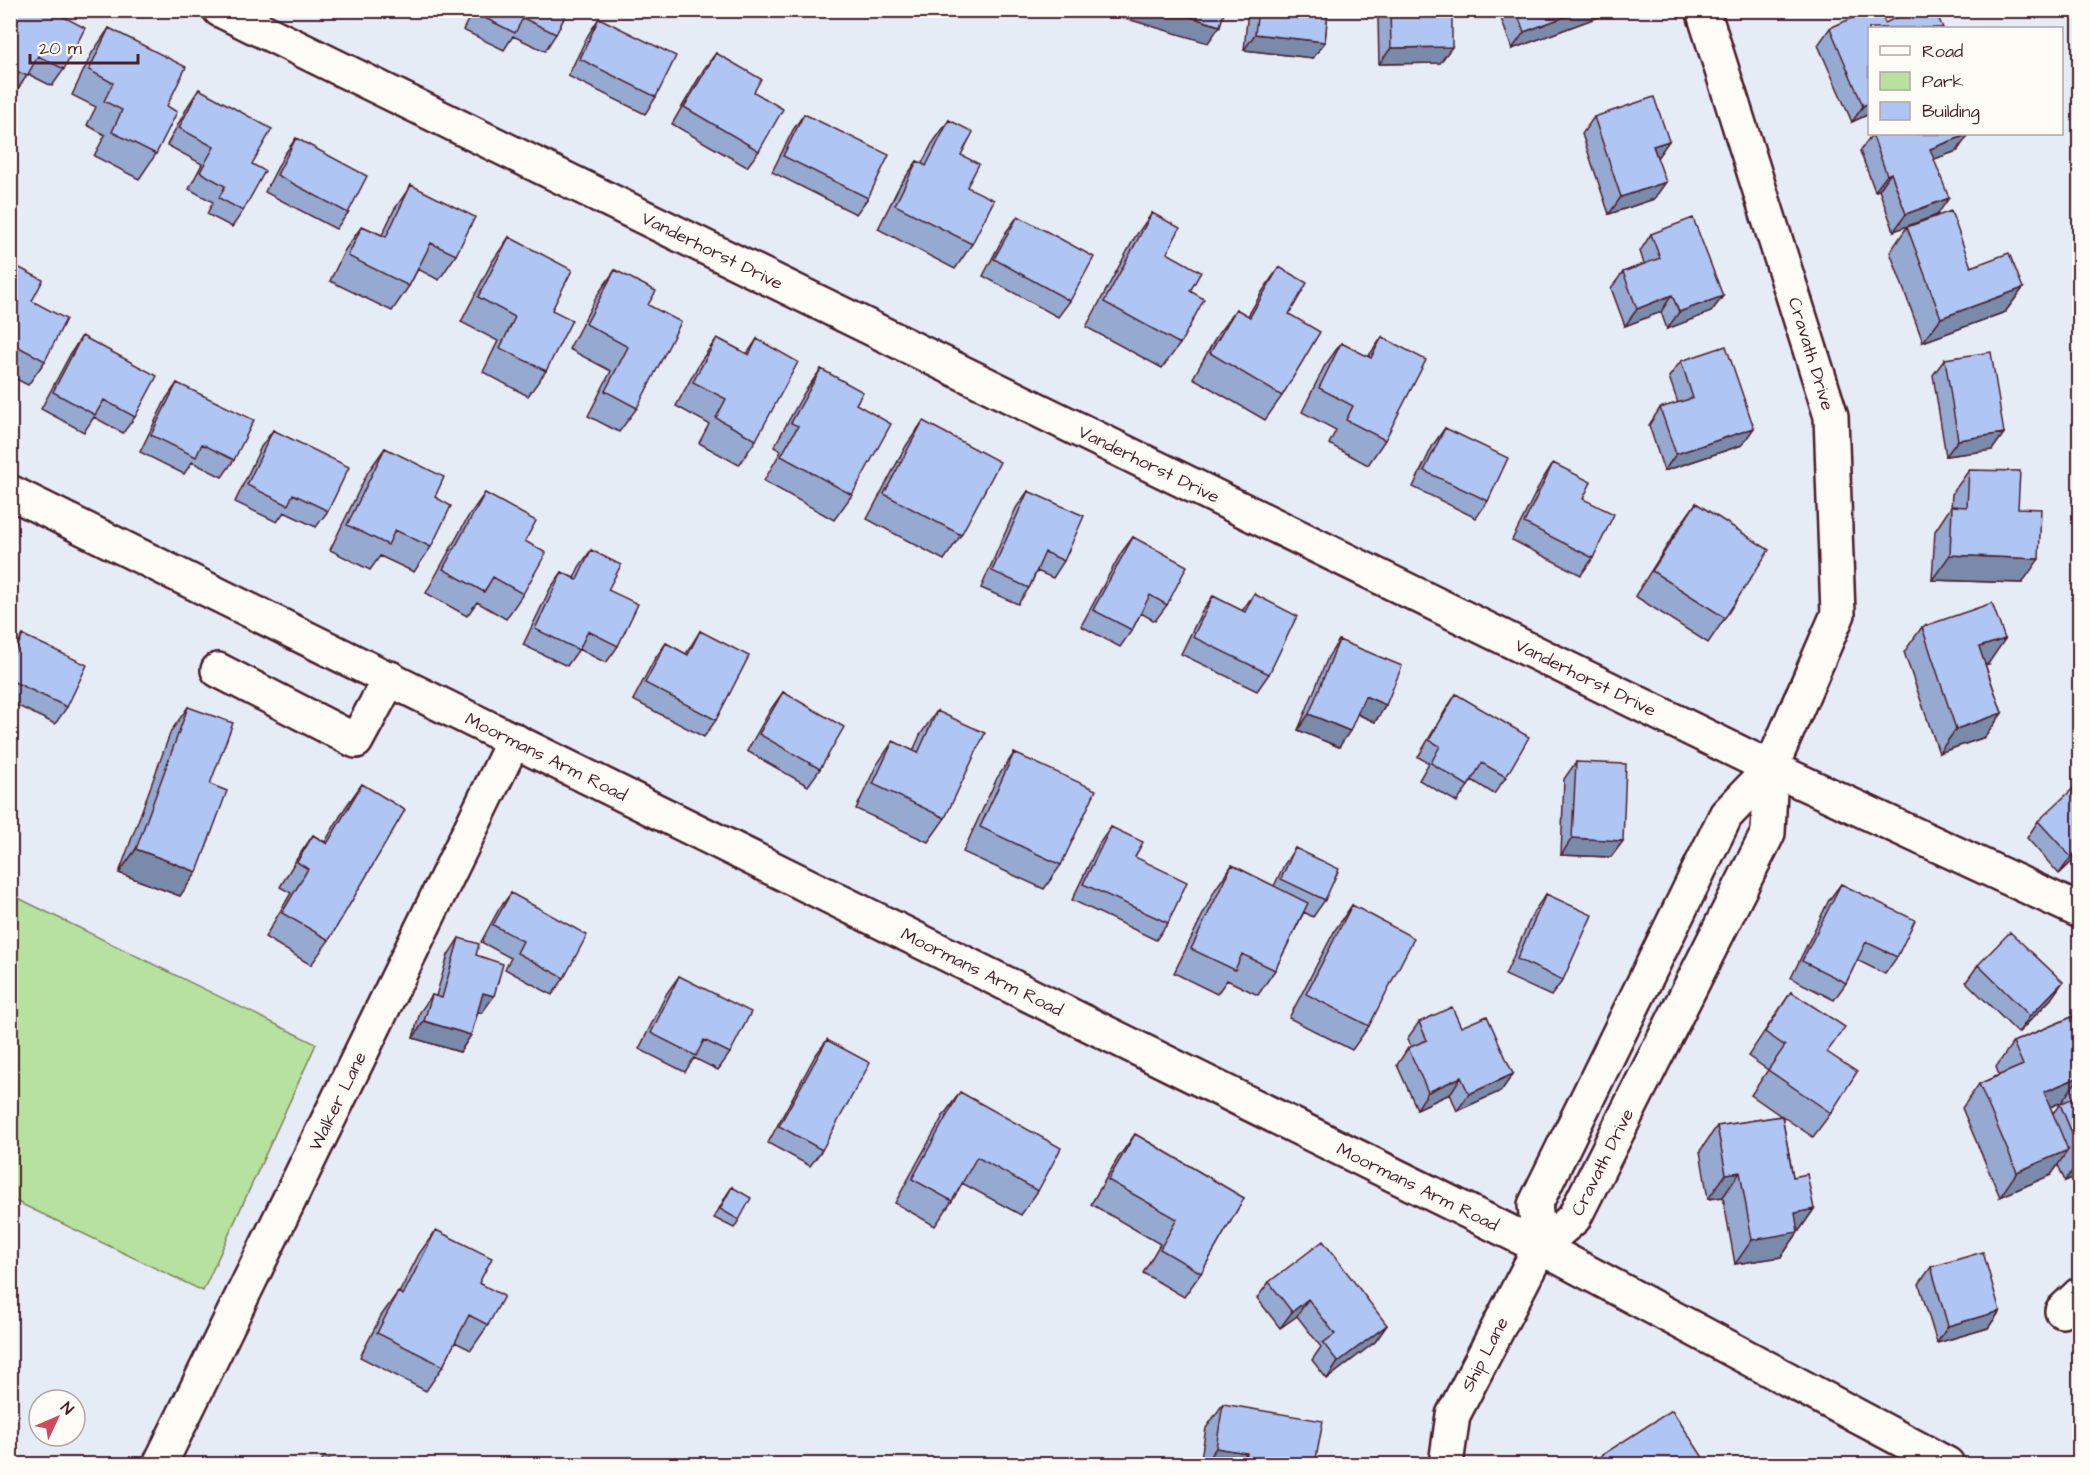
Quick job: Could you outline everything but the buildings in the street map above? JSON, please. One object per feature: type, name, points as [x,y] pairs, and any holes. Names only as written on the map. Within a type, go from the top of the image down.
[{"type":"street","name":"Vanderhorst Drive","points":[[220,10],[1771,768],[2079,911]]},
{"type":"street","name":"Cravath Drive","points":[[1540,1247],[1535,1205],[1726,815],[1771,768],[1838,614],[1831,416],[1703,10]]},
{"type":"street","name":"Moormans Arm Road","points":[[10,492],[1540,1247],[1947,1464]]},
{"type":"street","points":[[218,670],[356,741],[390,678]]},
{"type":"street","name":"Walker Lane","points":[[160,1464],[514,740]]},
{"type":"street","name":"Cravath Drive","points":[[1540,1247],[1574,1218],[1768,833],[1771,768]]},
{"type":"street","name":"Ship Lane","points":[[1446,1464],[1452,1415],[1540,1247]]},
{"type":"green space","points":[[10,894],[316,1044],[203,1291],[11,1199]]}]
